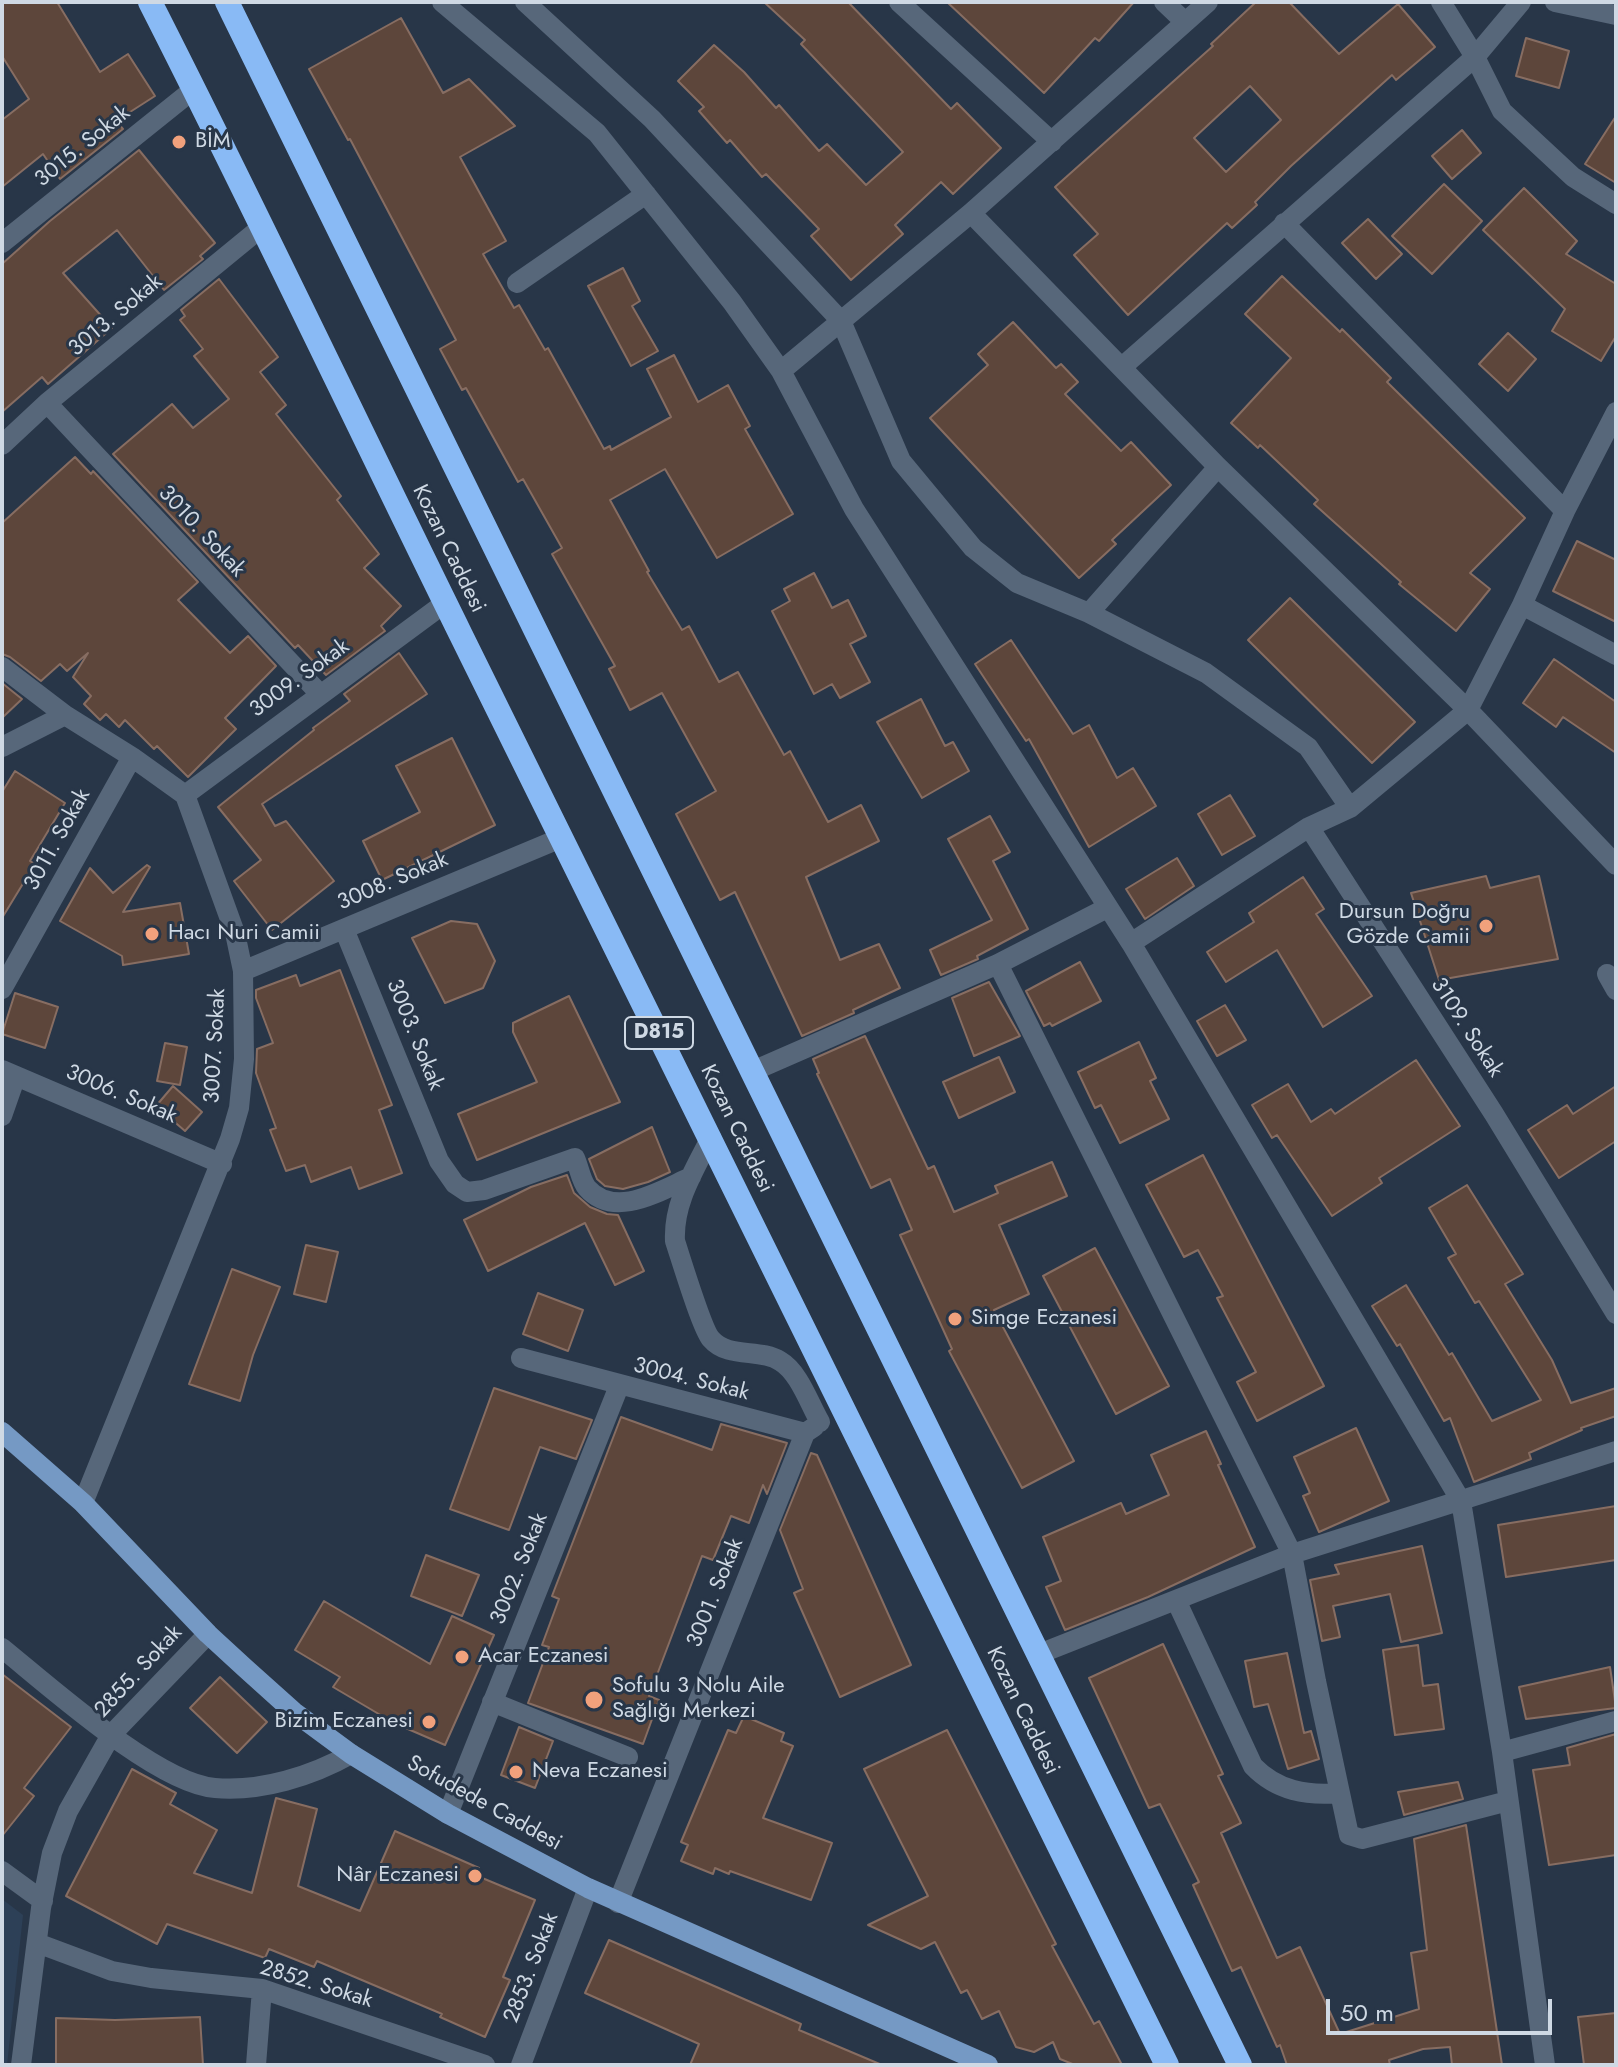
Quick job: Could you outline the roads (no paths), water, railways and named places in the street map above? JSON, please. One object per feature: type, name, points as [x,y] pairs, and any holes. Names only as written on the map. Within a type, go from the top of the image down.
[{"type":"highway","name":"Kozan Caddesi","points":[[150,2],[1167,2065]]},
{"type":"highway","name":"Kozan Caddesi","points":[[227,2],[1240,2065]]},
{"type":"main road","name":"Sofudede Caddesi","points":[[2,1432],[83,1503],[208,1634],[294,1712],[351,1754],[448,1814],[618,1903],[988,2065]]},
{"type":"street","points":[[442,2],[597,133],[732,302],[781,371],[854,509],[1131,943],[1461,1501],[1502,1752],[1545,2065]]},
{"type":"street","points":[[525,2],[652,119],[841,321],[901,461],[973,548],[1017,583],[1089,613],[1206,673],[1308,747],[1350,808]]},
{"type":"street","points":[[899,2],[1052,142]]},
{"type":"street","points":[[1164,2],[1184,21]]},
{"type":"street","points":[[781,371],[971,213],[1208,2]]},
{"type":"street","points":[[1441,2],[1475,57],[1502,111],[1573,177],[1616,204]]},
{"type":"street","points":[[1122,367],[1475,57],[1521,2]]},
{"type":"street","points":[[1555,2],[1616,15]]},
{"type":"street","name":"3015. Sokak","points":[[2,243],[194,89]]},
{"type":"street","points":[[517,283],[646,194]]},
{"type":"street","points":[[971,213],[1218,467],[1468,710],[1616,865]]},
{"type":"street","points":[[1284,223],[1565,511]]},
{"type":"street","name":"3013. Sokak","points":[[2,445],[47,403],[263,226]]},
{"type":"street","name":"3010. Sokak","points":[[47,403],[320,694]]},
{"type":"street","points":[[1131,943],[1309,827],[1350,808],[1468,710],[1522,605],[1565,511],[1613,426]]},
{"type":"street","points":[[1089,613],[1218,467]]},
{"type":"street","name":"3009. Sokak","points":[[185,795],[445,603]]},
{"type":"street","points":[[1522,605],[1616,655]]},
{"type":"street","points":[[2,667],[65,715],[185,795]]},
{"type":"street","points":[[2,747],[65,715]]},
{"type":"street","name":"3011. Sokak","points":[[2,989],[132,757]]},
{"type":"street","name":"3007. Sokak","points":[[83,1503],[222,1164],[239,1108],[245,1015],[243,971],[235,933],[185,795]]},
{"type":"street","name":"3109. Sokak","points":[[1309,827],[1494,1114],[1616,1314]]},
{"type":"street","name":"3008. Sokak","points":[[243,971],[561,838]]},
{"type":"street","points":[[753,1071],[998,964],[1107,908]]},
{"type":"street","name":"3003. Sokak","points":[[344,929],[439,1161],[455,1184],[467,1192],[484,1190],[575,1158],[586,1187],[605,1202],[634,1202],[691,1177]]},
{"type":"street","points":[[998,964],[1292,1554],[1349,1835],[1362,1839],[1508,1801]]},
{"type":"street","points":[[2,1116],[9,1073]]},
{"type":"street","name":"3006. Sokak","points":[[9,1073],[222,1164]]},
{"type":"street","points":[[711,1137],[677,1209],[675,1241],[710,1338],[725,1349],[763,1354],[781,1361],[793,1373],[812,1428],[845,1408]]},
{"type":"street","name":"3004. Sokak","points":[[521,1358],[619,1386],[812,1428]]},
{"type":"street","name":"3002. Sokak","points":[[448,1814],[619,1386]]},
{"type":"street","name":"3001. Sokak","points":[[618,1903],[812,1428]]},
{"type":"street","points":[[1039,1654],[1292,1554],[1616,1451]]},
{"type":"street","points":[[1176,1600],[1253,1766],[1272,1783],[1284,1788],[1322,1795],[1340,1793]]},
{"type":"street","name":"2855. Sokak","points":[[21,2065],[43,1901],[52,1853],[68,1811],[111,1735],[208,1634]]},
{"type":"street","points":[[2,1648],[111,1735],[185,1780],[214,1788],[268,1783],[303,1775],[351,1754]]},
{"type":"street","points":[[492,1702],[628,1757]]},
{"type":"street","points":[[1502,1752],[1616,1721]]},
{"type":"street","points":[[2,1871],[43,1901]]},
{"type":"street","name":"2853. Sokak","points":[[521,2065],[588,1888]]},
{"type":"street","name":"2852. Sokak","points":[[37,1943],[112,1971],[262,1989],[485,2065]]},
{"type":"street","points":[[256,2065],[262,1989]]},
{"type":"place","name":"BİM","points":[[179,142]]},
{"type":"place","name":"Dursun Doğru Gözde Camii","points":[[1486,926]]},
{"type":"place","name":"Hacı Nuri Camii","points":[[152,934]]},
{"type":"place","name":"Simge Eczanesi","points":[[955,1319]]},
{"type":"place","name":"Acar Eczanesi","points":[[462,1657]]},
{"type":"place","name":"Sofulu 3 Nolu Aile Sağlığı Merkezi","points":[[594,1700]]},
{"type":"place","name":"Bizim Eczanesi","points":[[429,1722]]},
{"type":"place","name":"Neva Eczanesi","points":[[516,1772]]},
{"type":"place","name":"Nâr Eczanesi","points":[[475,1876]]}]
